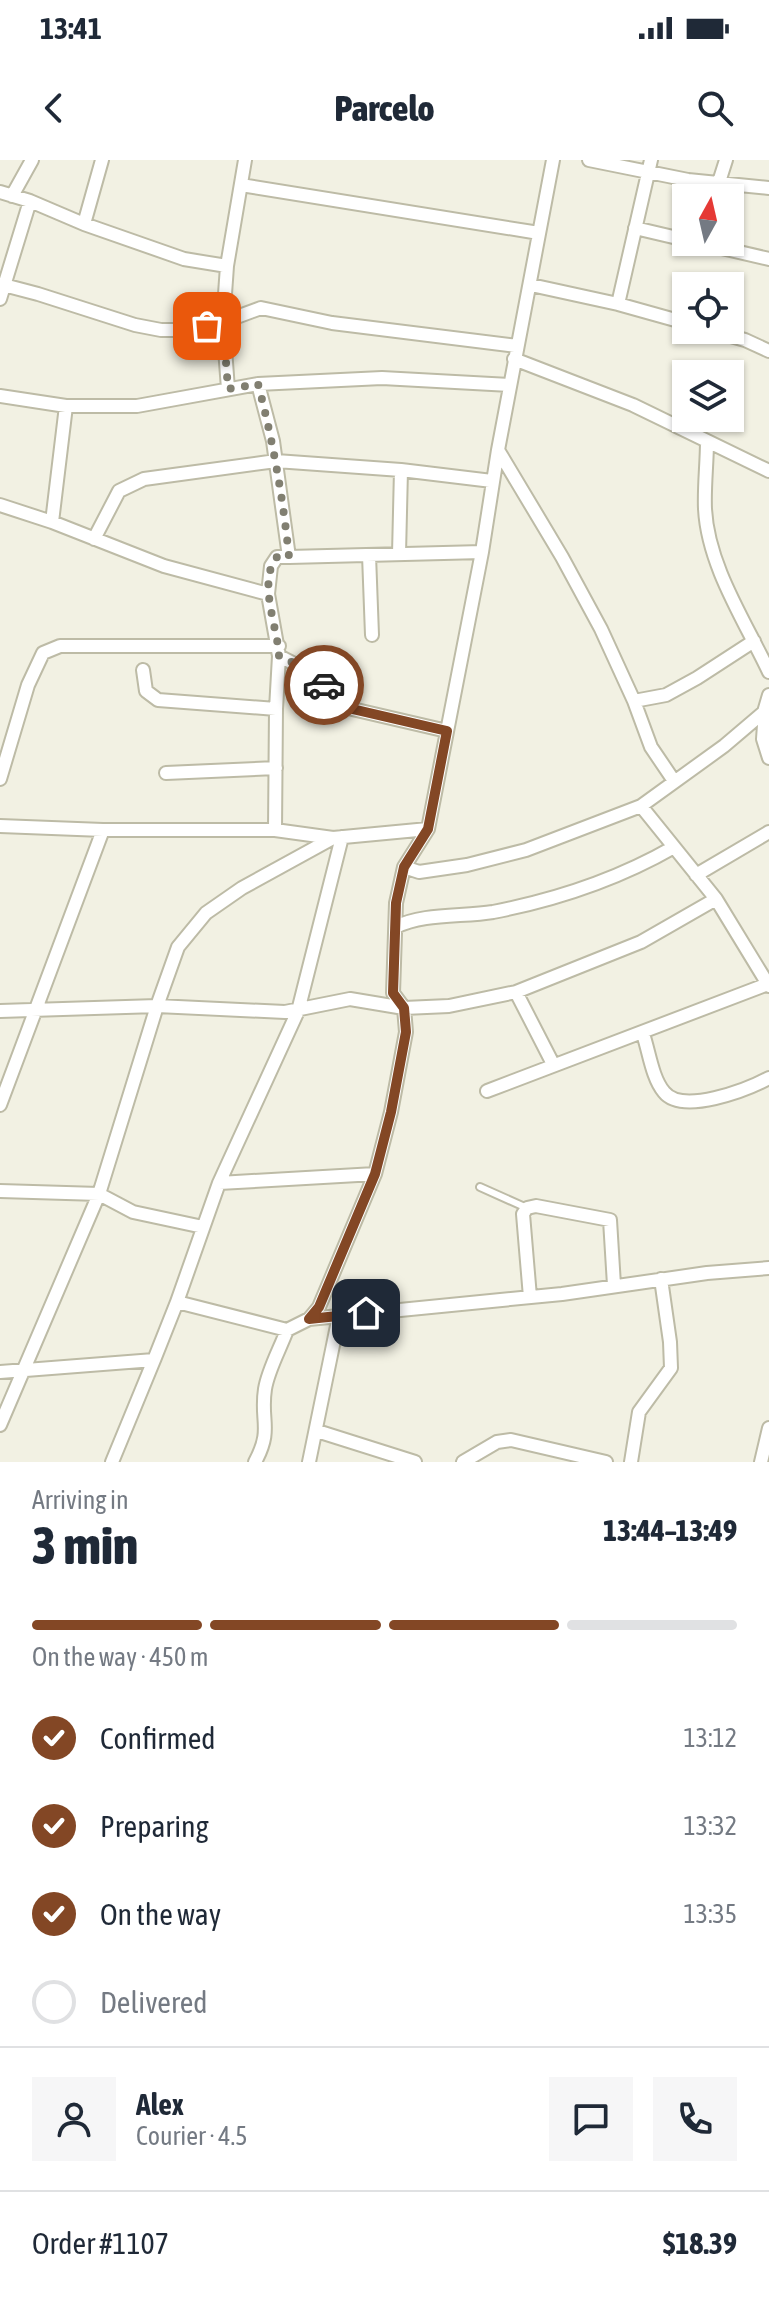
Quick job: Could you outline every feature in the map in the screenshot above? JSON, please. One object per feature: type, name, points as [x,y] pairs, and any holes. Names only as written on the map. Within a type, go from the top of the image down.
[{"type":"street","points":[[32,160],[6,194],[184,259],[227,266]]},
{"type":"street","points":[[84,224],[102,160]]},
{"type":"street","points":[[228,389],[223,322],[227,266],[245,160]]},
{"type":"street","points":[[309,1319],[319,1307],[375,1174],[406,1032],[404,1008],[393,993],[396,903],[404,867],[428,829],[553,160]]},
{"type":"street","points":[[589,160],[650,167],[719,182],[769,188]]},
{"type":"street","points":[[719,182],[726,160]]},
{"type":"street","points":[[618,304],[650,167]]},
{"type":"street","points":[[241,185],[539,233]]},
{"type":"street","points":[[0,299],[30,201]]},
{"type":"street","points":[[635,228],[672,237]]},
{"type":"street","points":[[744,253],[769,259]]},
{"type":"street","points":[[2,285],[161,330],[191,330],[261,308],[332,323],[516,352],[769,471]]},
{"type":"street","points":[[531,285],[672,319]]},
{"type":"street","points":[[744,340],[769,351]]},
{"type":"street","points":[[0,396],[66,406],[137,406],[258,384],[382,378],[510,385]]},
{"type":"street","points":[[258,384],[284,502],[289,557]]},
{"type":"street","points":[[52,522],[66,406]]},
{"type":"street","points":[[707,441],[705,511],[713,547],[721,573],[769,672]]},
{"type":"street","points":[[498,450],[601,629],[651,747],[674,781]]},
{"type":"street","points":[[94,539],[119,491],[144,479],[276,461],[401,470],[492,481]]},
{"type":"street","points":[[399,554],[401,470]]},
{"type":"street","points":[[0,505],[164,566],[268,594]]},
{"type":"street","points":[[275,830],[279,651],[268,594],[273,562],[277,557],[482,552]]},
{"type":"street","points":[[369,555],[372,635]]},
{"type":"street","points":[[634,701],[666,695],[754,641]]},
{"type":"street","points":[[0,779],[28,685],[43,653],[60,646],[279,651],[315,673],[335,705],[447,731]]},
{"type":"street","points":[[143,670],[146,691],[158,700],[276,709]]},
{"type":"street","points":[[769,695],[763,739],[769,758]]},
{"type":"street","points":[[404,867],[419,872],[467,865],[526,850],[641,806],[724,746],[766,710]]},
{"type":"street","points":[[166,773],[276,768]]},
{"type":"street","points":[[487,1091],[768,985],[716,899],[641,806]]},
{"type":"street","points":[[0,826],[103,830],[275,830],[337,837],[428,829]]},
{"type":"street","points":[[0,1105],[103,830]]},
{"type":"street","points":[[696,875],[769,832]]},
{"type":"street","points":[[0,1425],[99,1194],[178,947],[206,913],[242,888],[337,837]]},
{"type":"street","points":[[112,1462],[177,1302],[219,1183],[298,1011],[337,837]]},
{"type":"street","points":[[396,927],[409,920],[495,911],[555,895],[621,874],[674,847]]},
{"type":"street","points":[[0,1011],[157,1006],[298,1011],[350,999],[404,1008],[449,1006],[516,992],[641,942],[716,899]]},
{"type":"street","points":[[516,992],[553,1064]]},
{"type":"street","points":[[643,1034],[661,1089],[670,1100],[682,1102],[730,1095],[769,1078]]},
{"type":"street","points":[[219,1183],[375,1174]]},
{"type":"street","points":[[0,1191],[99,1194],[133,1212],[203,1227]]},
{"type":"street","points":[[530,1297],[523,1214],[527,1208],[536,1206],[610,1220],[614,1285]]},
{"type":"street","points":[[177,1302],[287,1330],[309,1319],[530,1297],[769,1268]]},
{"type":"street","points":[[631,1462],[639,1412],[671,1368],[661,1279]]},
{"type":"street","points":[[309,1462],[339,1316]]},
{"type":"street","points":[[255,1462],[266,1443],[265,1389],[287,1330]]},
{"type":"street","points":[[0,1372],[154,1360]]},
{"type":"street","points":[[761,1462],[769,1428]]},
{"type":"street","points":[[317,1431],[415,1462]]},
{"type":"street","points":[[463,1462],[497,1442],[511,1440],[606,1462]]},
{"type":"lane","points":[[480,1187],[527,1208]]},
{"type":"way so far","points":[[207,326],[223,322],[228,389],[258,384],[273,441],[284,502],[289,557],[277,557],[273,562],[268,594],[279,656],[315,673],[324,685]]},
{"type":"route","points":[[324,685],[335,705],[447,731],[428,829],[404,867],[396,903],[393,993],[404,1008],[406,1032],[391,1112],[375,1174],[319,1307],[309,1319],[366,1313]]}]
